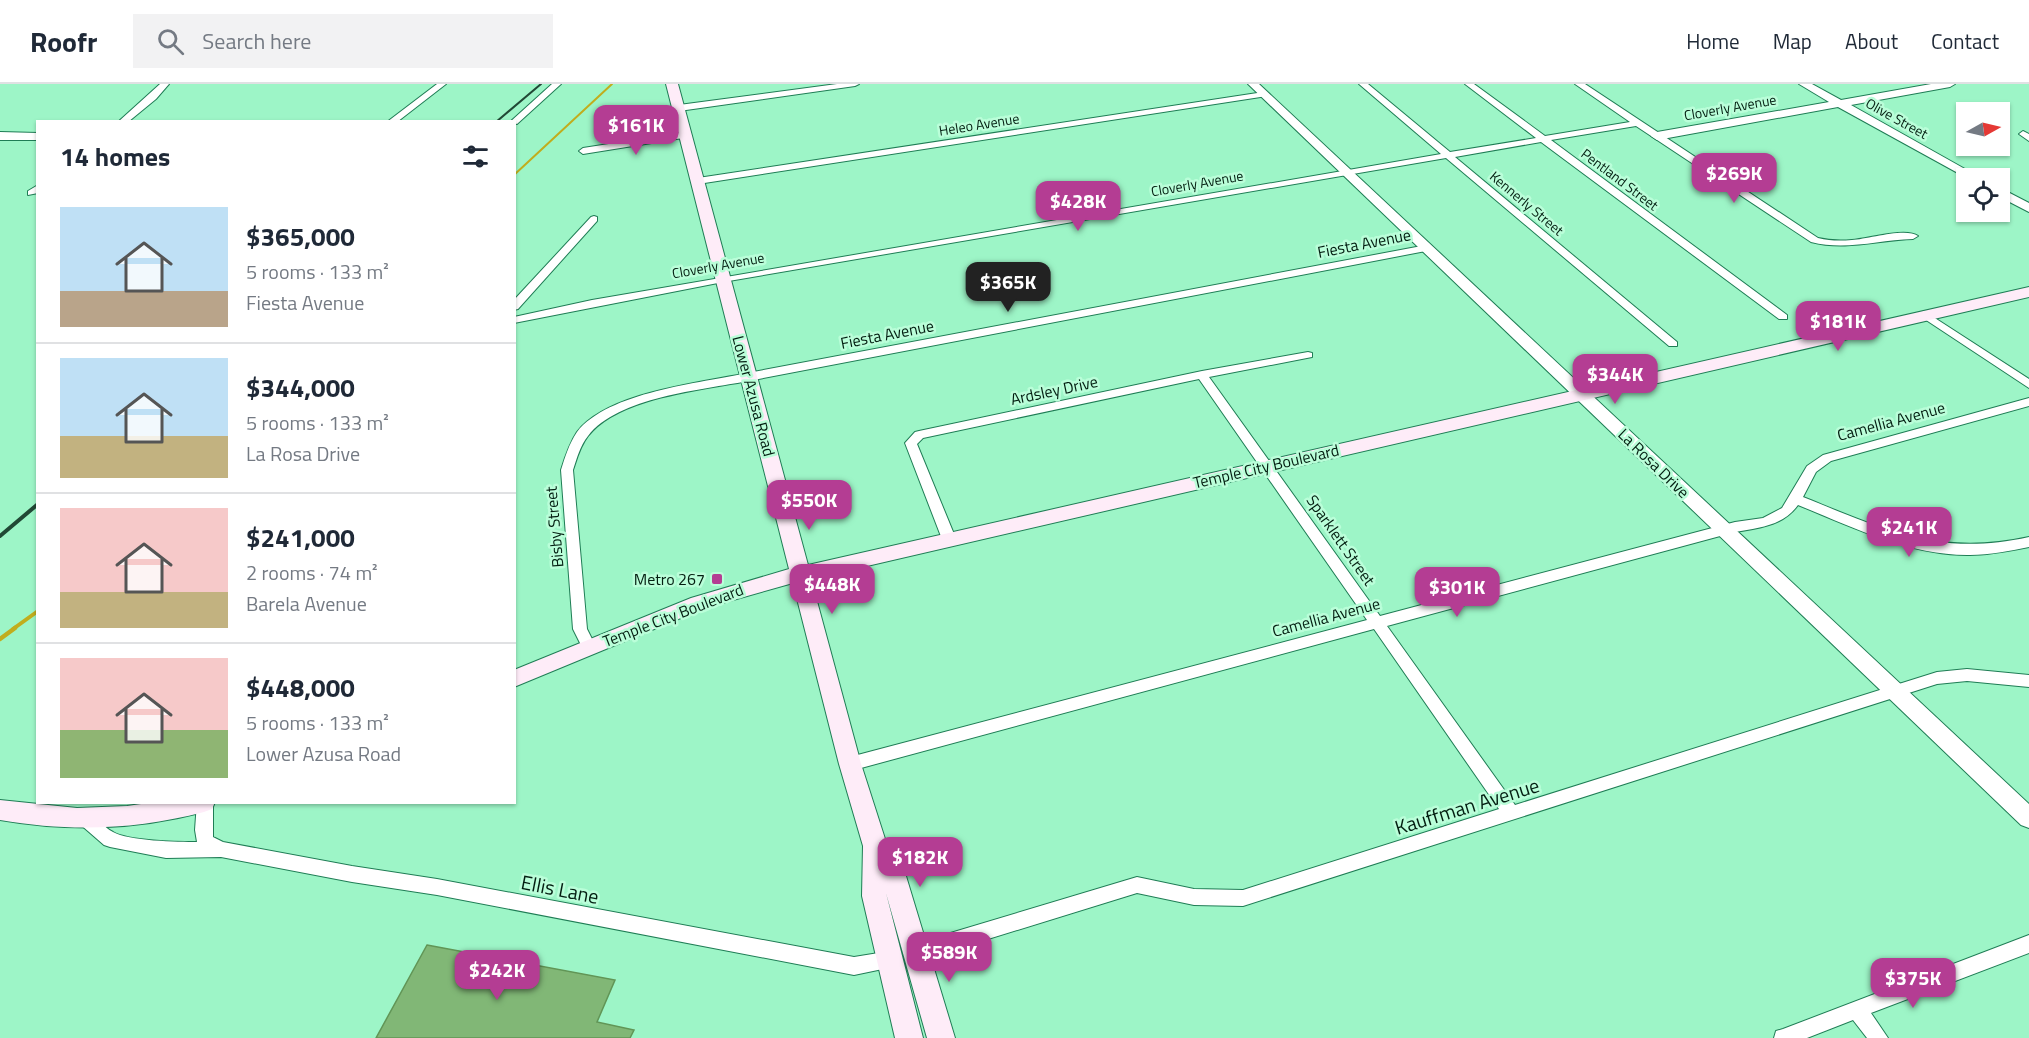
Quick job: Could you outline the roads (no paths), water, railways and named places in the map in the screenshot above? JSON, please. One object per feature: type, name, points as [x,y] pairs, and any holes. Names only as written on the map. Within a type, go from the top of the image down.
[{"type":"main road","name":"Lower Azusa Road","points":[[672,84],[802,573],[850,764],[874,846],[874,896],[909,1038]]},
{"type":"main road","name":"Temple City Boulevard","points":[[516,678],[725,593],[802,573],[1583,395],[1924,314],[2029,292]]},
{"type":"main road","points":[[0,810],[40,817],[87,820],[179,809],[198,804]]},
{"type":"main road","name":"Lower Azusa Road","points":[[874,846],[894,876],[939,1033]]},
{"type":"main road","points":[[904,909],[891,960],[939,1033]]},
{"type":"street","points":[[124,120],[165,84]]},
{"type":"street","points":[[394,120],[442,84]]},
{"type":"street","points":[[516,120],[557,84]]},
{"type":"street","points":[[679,108],[855,84]]},
{"type":"street","name":"Kennerly Street","points":[[1363,84],[1673,344]]},
{"type":"street","name":"Pentland Street","points":[[1469,84],[1783,317]]},
{"type":"street","points":[[1579,84],[1815,240],[1835,246],[1884,237],[1913,236]]},
{"type":"street","name":"Olive Street","points":[[1804,84],[1957,168]]},
{"type":"street","name":"Cloverly Avenue","points":[[1657,136],[1950,84]]},
{"type":"street","name":"La Rosa Drive","points":[[1259,89],[2029,818]]},
{"type":"street","name":"Heleo Avenue","points":[[698,181],[1259,89]]},
{"type":"street","name":"Cloverly Avenue","points":[[516,320],[723,279],[1637,123]]},
{"type":"street","points":[[583,151],[686,135]]},
{"type":"street","points":[[0,136],[36,137]]},
{"type":"street","points":[[2010,198],[2029,208]]},
{"type":"street","points":[[516,305],[594,219]]},
{"type":"street","name":"Fiesta Avenue","points":[[603,415],[616,407],[644,398],[748,376],[1426,248]]},
{"type":"street","points":[[1924,314],[2029,384]]},
{"type":"street","name":"Ardsley Drive","points":[[949,539],[913,448],[914,438],[919,435],[1308,355]]},
{"type":"street","name":"Sparklett Street","points":[[1203,375],[1512,814]]},
{"type":"street","name":"Camellia Avenue","points":[[850,764],[1377,622],[1766,522],[1787,511],[1796,499],[1811,469],[1827,458],[2029,402]]},
{"type":"street","name":"Bisby Street","points":[[589,648],[580,629],[567,470],[569,456],[581,434],[603,415]]},
{"type":"street","points":[[1796,499],[1884,533],[1934,549],[1995,550],[2029,542]]},
{"type":"street","name":"Kauffman Avenue","points":[[917,952],[1137,885],[1194,897],[1243,897],[1937,678],[1967,675],[2029,681]]},
{"type":"street","points":[[205,804],[203,830],[205,842],[221,849]]},
{"type":"street","name":"Ellis Lane","points":[[87,820],[110,840],[166,850],[221,849],[351,874],[437,887],[854,966],[891,960]]},
{"type":"street","points":[[1783,1038],[2029,944]]},
{"type":"street","points":[[1857,1011],[1879,1038]]},
{"type":"waterway","points":[[516,173],[612,84]]},
{"type":"waterway","points":[[13,629],[36,612]]},
{"type":"waterway","points":[[0,639],[15,628]]},
{"type":"railway","points":[[498,120],[541,84]]},
{"type":"railway","points":[[0,536],[36,506]]},
{"type":"place","name":"Metro 267","points":[[717,579]]}]
